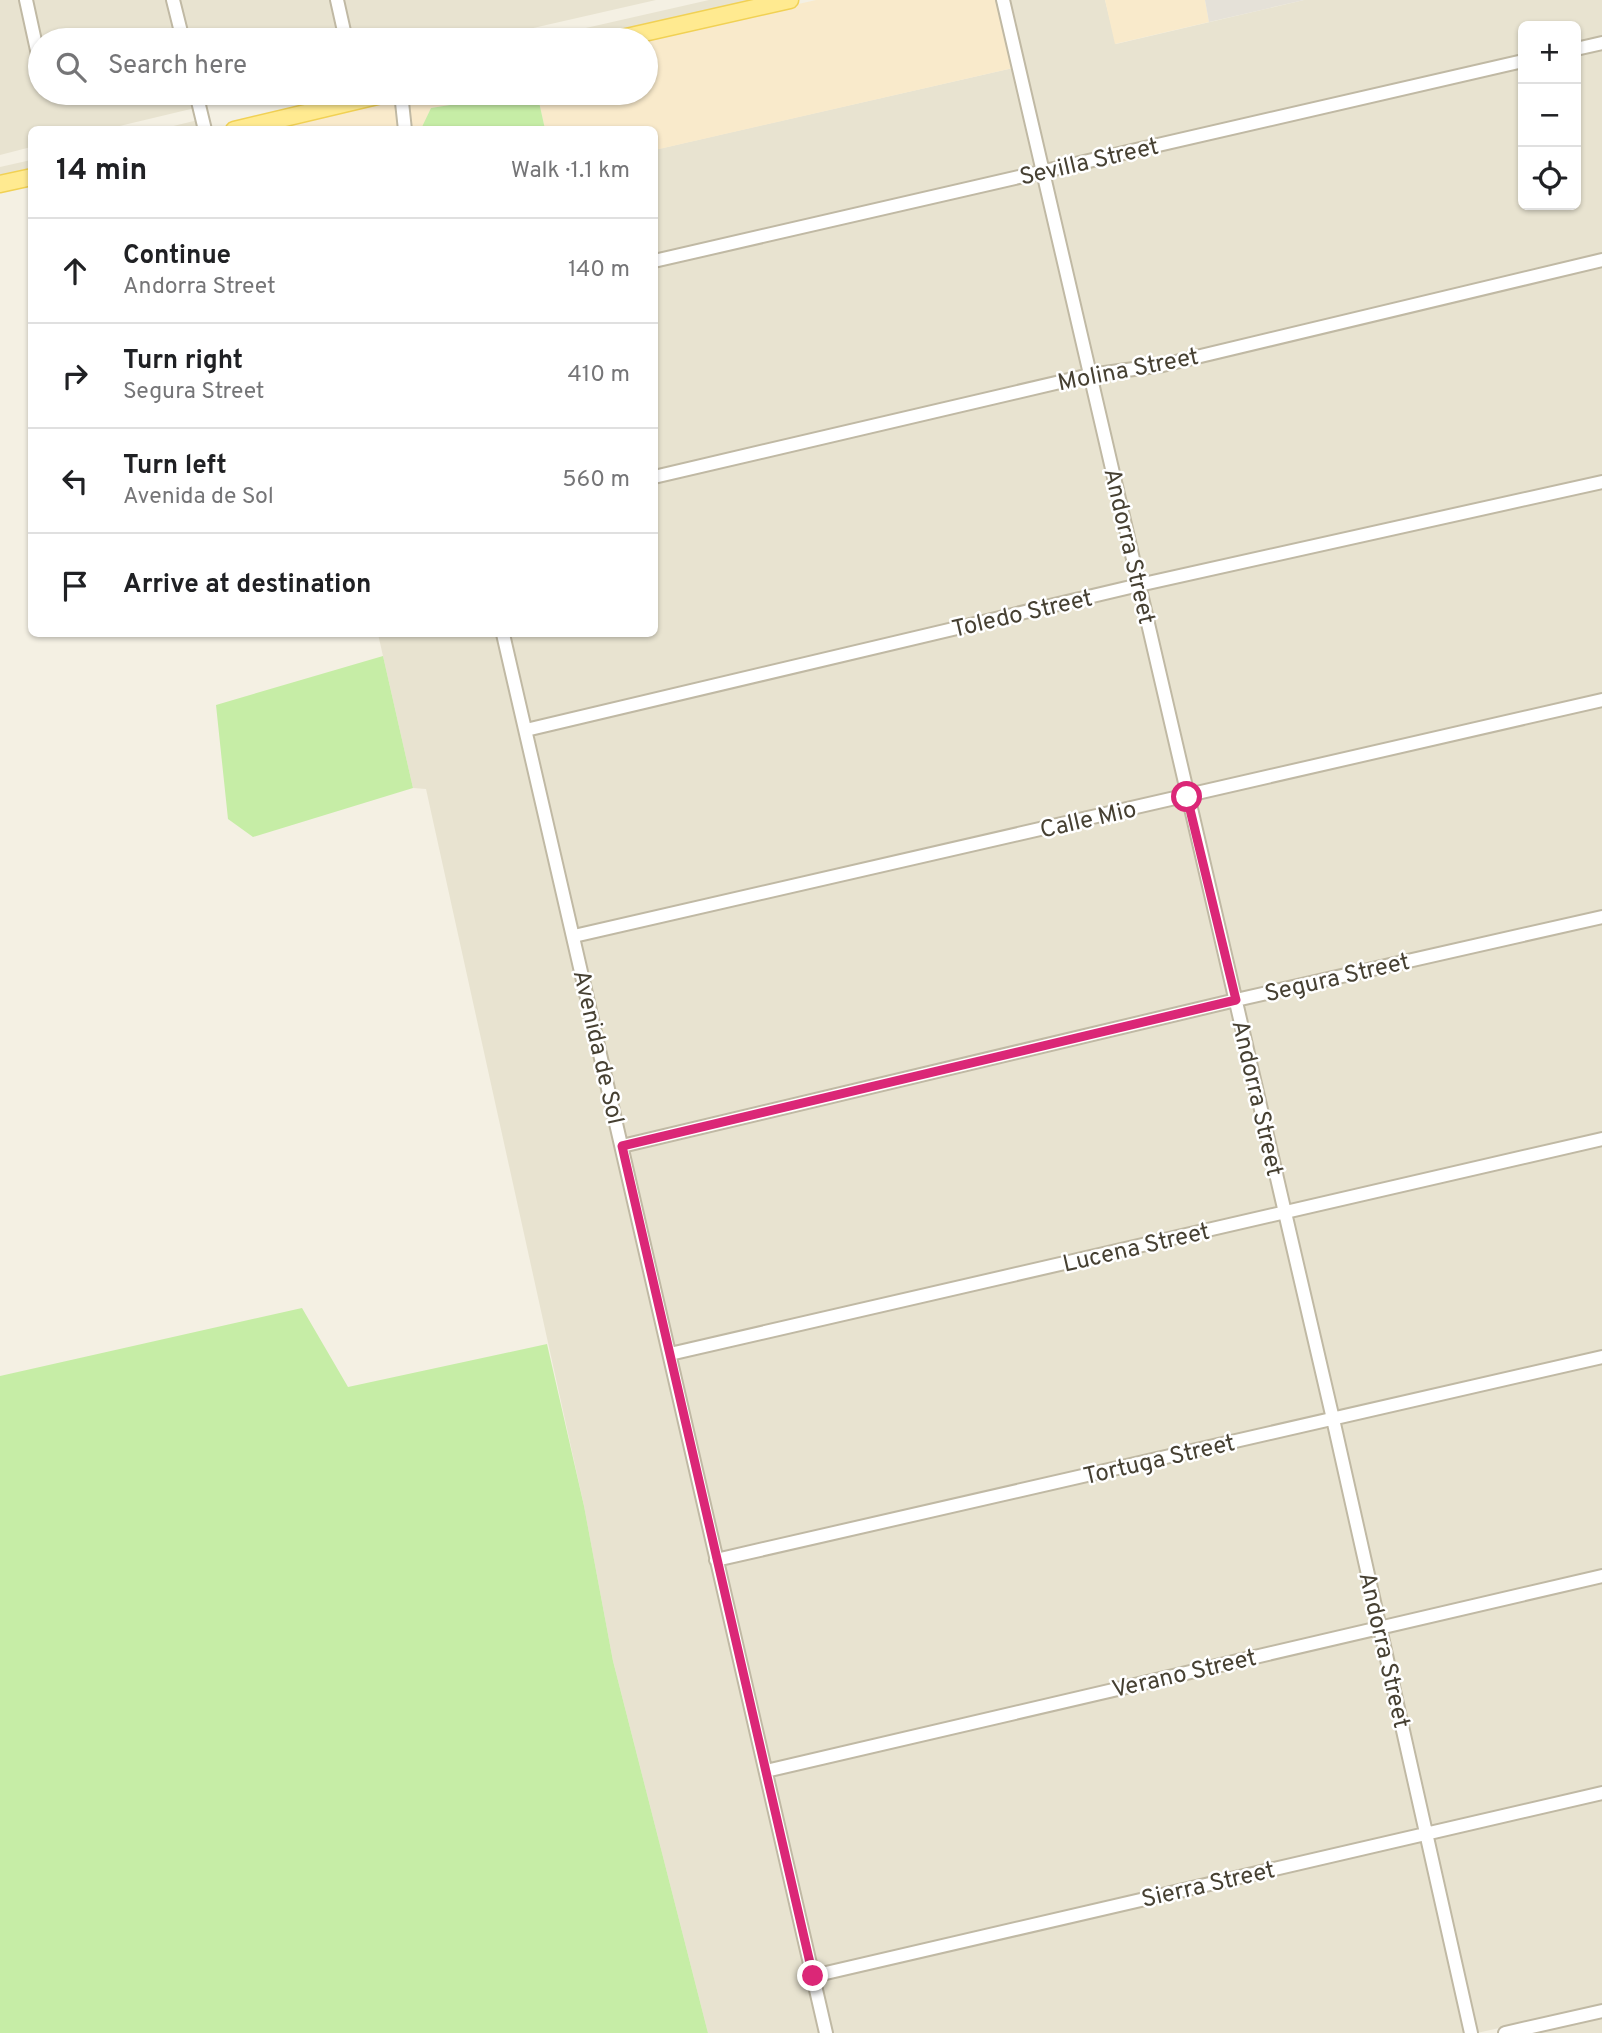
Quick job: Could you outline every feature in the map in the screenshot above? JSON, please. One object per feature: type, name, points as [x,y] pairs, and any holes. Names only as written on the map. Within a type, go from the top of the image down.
[{"type":"main road","points":[[658,30],[790,0]]},
{"type":"main road","points":[[249,126],[327,105]]},
{"type":"main road","points":[[0,184],[28,178]]},
{"type":"street","points":[[26,0],[32,28]]},
{"type":"street","points":[[173,0],[180,28]]},
{"type":"street","points":[[337,0],[343,28]]},
{"type":"street","name":"Andorra Street","points":[[1003,0],[1333,1419],[1471,2033]]},
{"type":"street","points":[[1581,48],[1602,43]]},
{"type":"street","name":"Sevilla Street","points":[[658,260],[1518,62]]},
{"type":"street","points":[[199,105],[204,126]]},
{"type":"street","points":[[402,105],[405,126]]},
{"type":"street","name":"Molina Street","points":[[658,476],[1090,375],[1163,365],[1602,260]]},
{"type":"street","name":"Toledo Street","points":[[526,730],[1139,586],[1602,482]]},
{"type":"street","name":"Avenida de Sol","points":[[504,637],[826,2033]]},
{"type":"street","name":"Calle Mio","points":[[574,936],[1602,700]]},
{"type":"street","name":"Segura Street","points":[[622,1146],[1236,1000],[1602,917]]},
{"type":"street","name":"Lucena Street","points":[[670,1354],[1602,1139]]},
{"type":"street","name":"Tortuga Street","points":[[716,1560],[1602,1357]]},
{"type":"street","name":"Verano Street","points":[[766,1772],[1602,1576]]},
{"type":"street","name":"Sierra Street","points":[[813,1976],[1602,1793]]},
{"type":"street","points":[[1505,2033],[1602,2011]]},
{"type":"shaded area","points":[[0,0],[20,0],[28,36],[28,105],[194,105],[195,108],[120,126],[28,126],[28,148],[0,155]]},
{"type":"shaded area","points":[[31,0],[168,0],[175,28],[37,28]]},
{"type":"shaded area","points":[[178,0],[331,0],[338,28],[185,28]]},
{"type":"shaded area","points":[[342,0],[656,0],[533,28],[348,28]]},
{"type":"shaded area","points":[[709,0],[763,0],[640,28],[586,28]]},
{"type":"shaded area","points":[[816,0],[997,0],[1013,68],[658,149],[658,126],[544,126],[540,105],[658,105],[658,36]]},
{"type":"shaded area","points":[[1008,0],[1105,0],[1116,44],[1304,0],[1602,0],[1602,37],[1581,42],[1581,21],[1518,21],[1518,56],[1046,164]]},
{"type":"shaded area","points":[[1105,0],[1205,0],[1209,22],[1115,44]]},
{"type":"shaded area","points":[[1205,0],[1304,0],[1209,22]]},
{"type":"shaded area","points":[[1602,49],[1602,254],[1162,359],[1094,368],[1049,176],[1518,68],[1518,210],[1581,210],[1581,54]]},
{"type":"shaded area","points":[[1013,68],[1036,167],[658,254],[658,149]]},
{"type":"shaded area","points":[[365,105],[398,105],[400,126],[280,126]]},
{"type":"shaded area","points":[[408,105],[450,105],[431,108],[423,126],[410,126]]},
{"type":"shaded area","points":[[198,120],[199,126],[173,126]]},
{"type":"shaded area","points":[[28,161],[28,172],[0,178],[0,167]]},
{"type":"shaded area","points":[[1039,178],[1084,370],[658,470],[658,266]]},
{"type":"shaded area","points":[[1602,266],[1602,476],[1142,579],[1097,380]]},
{"type":"shaded area","points":[[1087,382],[1132,581],[529,723],[510,637],[658,637],[658,482]]},
{"type":"shaded area","points":[[1602,488],[1602,694],[1191,790],[1145,590]]},
{"type":"shaded area","points":[[1135,592],[1181,792],[578,929],[532,735]]},
{"type":"shaded area","points":[[379,637],[499,637],[821,2033],[708,2033],[613,1661],[584,1506],[426,789],[413,788]]},
{"type":"shaded area","points":[[1602,706],[1602,911],[1239,994],[1193,801]]},
{"type":"shaded area","points":[[1183,804],[1229,996],[626,1139],[581,940]]},
{"type":"shaded area","points":[[1602,923],[1602,1133],[1287,1206],[1242,1005]]},
{"type":"shaded area","points":[[1232,1007],[1277,1209],[674,1347],[628,1151]]},
{"type":"shaded area","points":[[1602,1145],[1602,1351],[1337,1412],[1290,1218]]},
{"type":"shaded area","points":[[1280,1220],[1327,1414],[720,1553],[677,1359]]},
{"type":"shaded area","points":[[1602,1363],[1602,1570],[1384,1620],[1339,1424]]},
{"type":"shaded area","points":[[1329,1426],[1374,1622],[770,1764],[722,1565]]},
{"type":"shaded area","points":[[1602,1582],[1602,1787],[1430,1826],[1386,1631]]},
{"type":"shaded area","points":[[1376,1634],[1420,1828],[817,1969],[773,1776]]},
{"type":"shaded area","points":[[1602,1799],[1602,2005],[1477,2033],[1433,1837]]},
{"type":"shaded area","points":[[1423,1839],[1466,2033],[831,2033],[820,1981]]},
{"type":"shaded area","points":[[1602,2017],[1602,2033],[1532,2033]]},
{"type":"green space","points":[[450,105],[540,105],[544,126],[422,126],[431,108]]},
{"type":"green space","points":[[383,656],[413,788],[253,837],[228,819],[216,705]]},
{"type":"green space","points":[[302,1308],[348,1387],[547,1344],[584,1506],[613,1661],[708,2033],[0,2033],[0,1376]]},
{"type":"route","points":[[813,1976],[622,1146],[1236,1000],[1187,797]]}]
